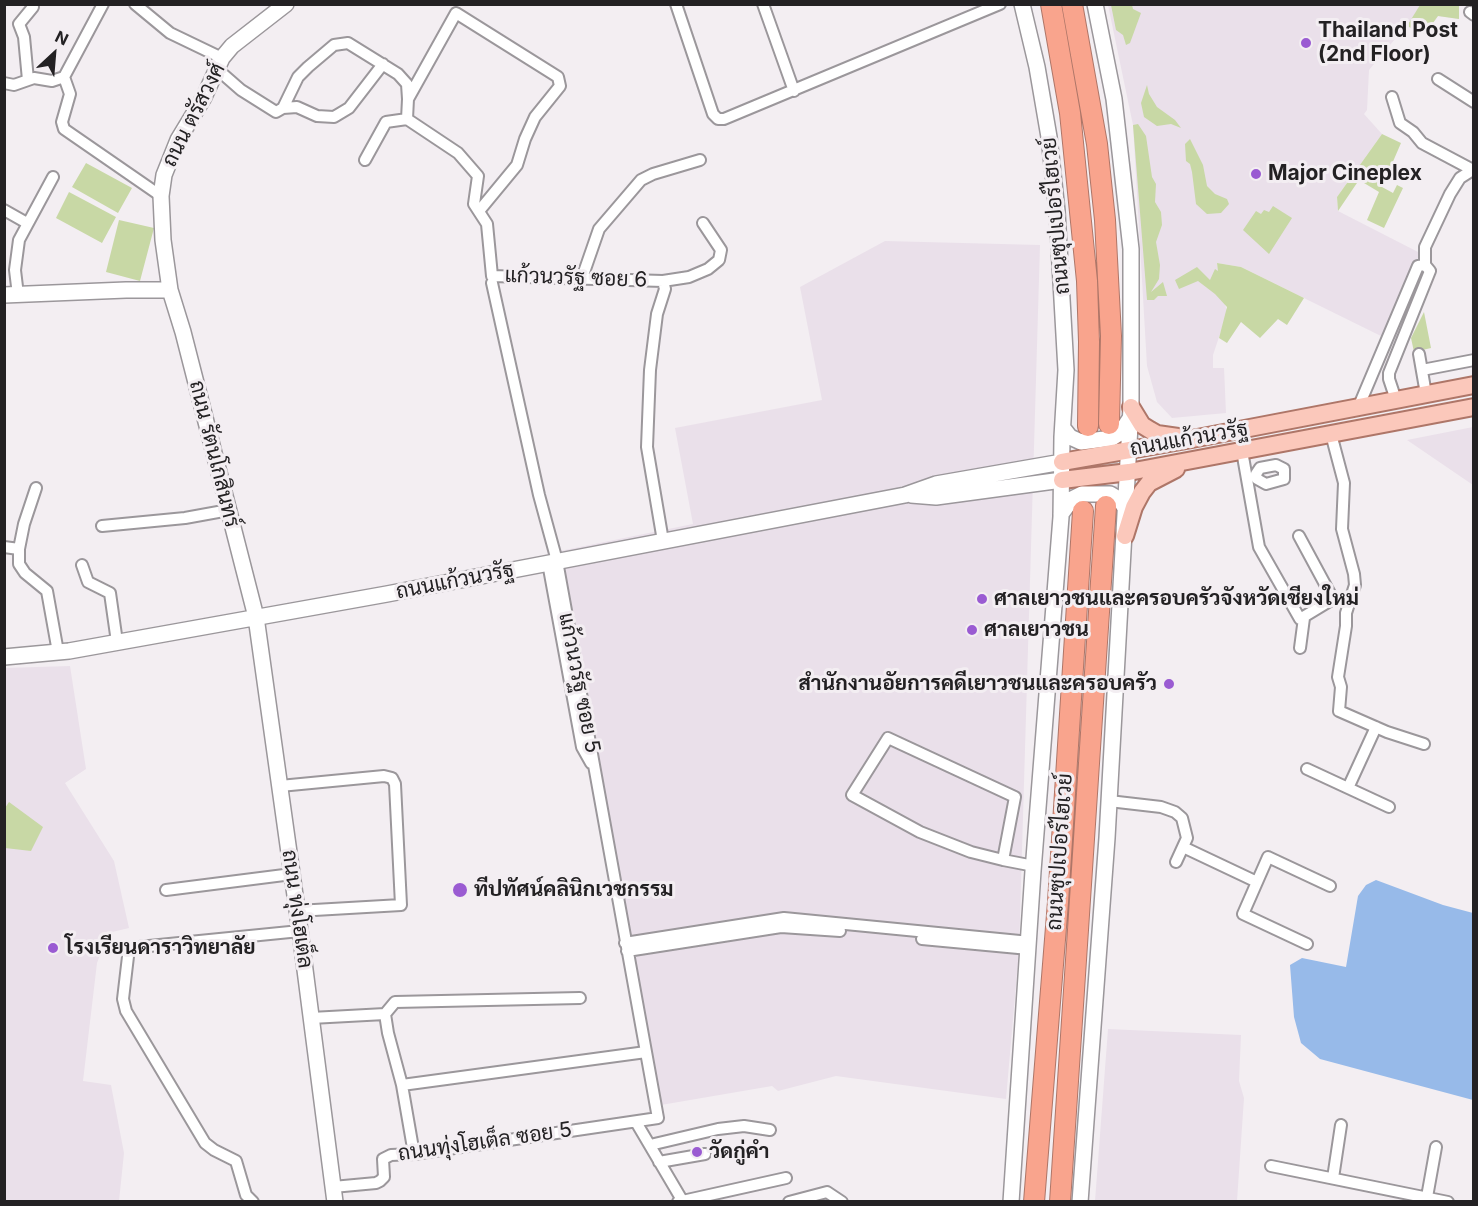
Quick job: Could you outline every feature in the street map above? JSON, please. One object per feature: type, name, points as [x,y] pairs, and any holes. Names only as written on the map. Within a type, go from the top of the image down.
[{"type":"highway","name":"ถนนซุปเปอร์ไฮเวย์","points":[[1051,4],[1070,113],[1087,281],[1088,426]]},
{"type":"highway","points":[[1072,4],[1097,144],[1105,220],[1111,336],[1109,424]]},
{"type":"highway","name":"ถนนซุปเปอร์ไฮเวย์","points":[[1060,1202],[1106,506]]},
{"type":"highway","name":"ถนนซุปเปอร์ไฮเวย์","points":[[1034,1202],[1059,879],[1083,511]]},
{"type":"main road","name":"ถนนแก้วนวรัฐ","points":[[1062,462],[1473,385]]},
{"type":"main road","name":"ถนนแก้วนวรัฐ","points":[[1062,480],[1129,472],[1473,407]]},
{"type":"main road","points":[[1131,412],[1142,425],[1157,434],[1192,439]]},
{"type":"main road","points":[[1125,536],[1134,507],[1149,483],[1199,459]]},
{"type":"street","points":[[4,83],[14,85],[34,78],[52,81],[64,77],[103,4]]},
{"type":"street","points":[[135,4],[170,33],[220,64],[241,90],[276,112],[283,108],[297,107],[317,116],[334,117],[349,108],[383,64]]},
{"type":"street","name":"ถนน ตรัสวงศ์","points":[[170,290],[161,196],[164,175],[178,140],[232,46],[286,4]]},
{"type":"street","points":[[676,4],[713,114],[718,119],[794,91],[1000,4]]},
{"type":"street","points":[[763,4],[794,91]]},
{"type":"street","points":[[1011,1202],[1061,514],[1066,370],[1057,211],[1049,137],[1037,67],[1022,4]]},
{"type":"street","points":[[1080,1202],[1109,801],[1131,412],[1130,237],[1114,99],[1095,4]]},
{"type":"street","points":[[28,80],[24,37],[19,24],[33,7]]},
{"type":"street","points":[[408,99],[456,13],[558,76],[560,86],[535,117],[517,165],[479,211]]},
{"type":"street","points":[[283,108],[298,77],[334,45],[348,43],[383,64],[398,74],[407,84],[407,119],[386,122],[365,160]]},
{"type":"street","points":[[64,77],[70,94],[62,122],[64,129],[161,196]]},
{"type":"street","points":[[1438,79],[1473,102]]},
{"type":"street","points":[[1392,97],[1400,123],[1413,132],[1422,143],[1472,169],[1460,178],[1450,194],[1425,247],[1425,265],[1430,271],[1389,372],[1396,400]]},
{"type":"street","name":"แก้วนวรัฐ ซอย 6","points":[[407,119],[458,153],[478,176],[474,204],[487,224],[492,276],[663,280],[665,289],[657,314],[650,370],[647,447],[663,541]]},
{"type":"street","points":[[582,278],[599,229],[640,180],[700,160]]},
{"type":"street","points":[[53,177],[19,240],[11,295],[170,290]]},
{"type":"street","points":[[4,210],[27,222]]},
{"type":"street","points":[[663,280],[688,278],[719,261],[721,250],[703,223]]},
{"type":"street","points":[[148,290],[160,273],[165,255]]},
{"type":"street","points":[[1358,408],[1418,266],[1425,265]]},
{"type":"street","name":"แก้วนวรัฐ ซอย 5","points":[[492,283],[539,495],[587,747],[596,771],[626,947]]},
{"type":"street","name":"ถนน รัตนโกสินทร์","points":[[170,290],[256,617]]},
{"type":"street","points":[[1419,354],[1426,394]]},
{"type":"street","points":[[1422,370],[1473,360]]},
{"type":"street","points":[[1063,428],[1070,437],[1081,442],[1112,438],[1121,432],[1131,412]]},
{"type":"street","points":[[1331,434],[1344,483],[1342,530],[1355,585],[1346,613],[1338,677],[1341,687],[1339,711],[1376,728],[1424,744]]},
{"type":"street","points":[[1242,451],[1251,477],[1259,547],[1300,619],[1333,599],[1299,536]]},
{"type":"street","name":"ถนนแก้วนวรัฐ","points":[[4,657],[58,652],[256,617],[905,495],[936,484],[1062,462]]},
{"type":"street","name":"ถนนแก้วนวรัฐ","points":[[905,495],[936,497],[1062,480]]},
{"type":"street","points":[[36,488],[24,524],[19,549],[21,569],[47,591],[58,652]]},
{"type":"street","points":[[1061,514],[1072,499],[1082,494],[1110,494],[1120,500],[1127,511]]},
{"type":"street","points":[[102,526],[184,518],[229,510]]},
{"type":"street","points":[[4,547],[19,549]]},
{"type":"street","points":[[82,565],[88,582],[110,593],[117,642]]},
{"type":"street","name":"ถนน ทุ่งโฮเต็ล","points":[[256,617],[334,1194]]},
{"type":"street","points":[[1300,648],[1304,618]]},
{"type":"street","points":[[1348,788],[1376,728]]},
{"type":"street","points":[[1004,860],[1015,797],[888,738],[852,795],[920,832],[971,852],[1004,860],[1034,866]]},
{"type":"street","points":[[1307,769],[1389,807]]},
{"type":"street","points":[[280,786],[384,776],[392,778],[395,784],[401,905],[297,911]]},
{"type":"street","points":[[1109,801],[1161,807],[1175,812],[1182,818],[1187,838],[1176,862]]},
{"type":"street","points":[[1183,847],[1257,882]]},
{"type":"street","points":[[1307,944],[1243,914],[1268,857],[1330,886]]},
{"type":"street","points":[[166,890],[292,874]]},
{"type":"street","points":[[402,1085],[646,1052],[626,947],[760,926],[784,918],[1029,945]]},
{"type":"street","points":[[253,1202],[246,1195],[236,1161],[205,1143],[126,1011],[123,999],[129,948],[300,931]]},
{"type":"street","points":[[311,1018],[385,1014],[395,1002],[580,998]]},
{"type":"street","points":[[385,1014],[402,1085],[414,1154]]},
{"type":"street","name":"ถนนทุ่งโฮเต็ล ซอย 5","points":[[334,1194],[376,1183],[384,1177],[383,1159],[385,1156],[414,1154],[658,1119],[646,1052]]},
{"type":"street","points":[[636,1122],[680,1201],[786,1178]]},
{"type":"street","points":[[1333,1178],[1341,1125]]},
{"type":"street","points":[[650,1145],[718,1129],[744,1126],[770,1130]]},
{"type":"street","points":[[1427,1197],[1436,1147]]},
{"type":"street","points":[[659,1162],[705,1154]]},
{"type":"street","points":[[1270,1166],[1448,1202]]},
{"type":"street","points":[[789,1202],[827,1192],[842,1202]]},
{"type":"shaded area","points":[[1108,5],[1459,5],[1459,19],[1438,16],[1425,34],[1406,26],[1369,70],[1367,110],[1364,114],[1382,134],[1337,197],[1338,211],[1420,253],[1385,338],[1241,267],[1217,263],[1227,313],[1213,355],[1213,368],[1224,368],[1226,413],[1172,418],[1157,402],[1147,366],[1133,125]]},
{"type":"shaded area","points":[[885,241],[1040,245],[1019,951],[1006,1099],[836,1076],[778,1091],[772,1086],[661,1105],[560,551],[693,524],[675,428],[822,400],[800,287]]},
{"type":"shaded area","points":[[1473,427],[1473,485],[1407,440]]},
{"type":"shaded area","name":"โรงเรียนดาราวิทยาลัย","points":[[70,666],[86,769],[65,783],[114,861],[129,928],[108,933],[97,963],[83,1081],[111,1085],[124,1153],[119,1201],[5,1201],[4,668]]},
{"type":"shaded area","points":[[1108,1029],[1241,1035],[1239,1081],[1244,1098],[1237,1201],[1095,1201]]},
{"type":"green space","points":[[1111,5],[1132,5],[1133,9],[1141,13],[1130,43],[1126,45],[1123,35],[1116,30]]},
{"type":"green space","points":[[1420,5],[1459,5],[1459,19],[1438,16],[1425,34],[1407,26]]},
{"type":"green space","points":[[1147,85],[1149,94],[1157,107],[1175,120],[1181,128],[1171,124],[1157,126],[1144,117],[1141,103]]},
{"type":"green space","points":[[1138,124],[1146,136],[1152,177],[1156,184],[1155,202],[1161,212],[1162,225],[1156,242],[1160,265],[1159,279],[1151,292],[1163,282],[1167,296],[1158,296],[1154,300],[1147,300],[1133,125]]},
{"type":"green space","points":[[1382,134],[1401,143],[1382,187],[1393,193],[1397,185],[1403,188],[1384,228],[1367,220],[1379,192],[1359,180],[1338,211],[1337,197]]},
{"type":"green space","points":[[1190,139],[1203,165],[1207,186],[1215,194],[1227,199],[1229,204],[1221,213],[1207,214],[1196,204],[1192,172],[1190,164],[1186,161],[1185,144]]},
{"type":"green space","points":[[86,163],[132,188],[118,213],[72,187]]},
{"type":"green space","points":[[69,192],[116,217],[102,243],[56,218]]},
{"type":"green space","points":[[1273,206],[1292,218],[1269,254],[1243,230],[1256,211],[1261,214],[1264,210],[1269,212]]},
{"type":"green space","points":[[119,220],[154,228],[140,281],[106,272]]},
{"type":"green space","points":[[1217,263],[1241,267],[1304,298],[1287,325],[1278,319],[1260,338],[1241,322],[1227,343],[1219,338],[1227,307],[1198,281],[1179,289],[1175,280],[1197,267],[1210,280],[1215,269],[1218,271]]},
{"type":"green space","points":[[1424,312],[1431,348],[1414,352],[1411,338]]},
{"type":"green space","points":[[9,802],[43,827],[31,851],[5,848],[5,808]]},
{"type":"water","points":[[1376,880],[1443,905],[1473,913],[1473,1100],[1320,1059],[1301,1043],[1294,1017],[1290,965],[1302,958],[1346,967],[1358,896],[1366,885]]},
{"type":"tunnel","points":[[1106,506],[1109,435]]},
{"type":"place","name":"Thailand Post (2nd Floor)","points":[[1306,43]]},
{"type":"place","name":"Major Cineplex","points":[[1256,174]]},
{"type":"place","name":"ศาลเยาวชนและครอบครัวจังหวัดเชียงใหม่","points":[[982,599]]},
{"type":"place","name":"ศาลเยาวชน","points":[[972,630]]},
{"type":"place","name":"สำนักงานอัยการคดีเยาวชนและครอบครัว","points":[[1169,684]]},
{"type":"place","name":"ทีปทัศน์คลินิกเวชกรรม","points":[[460,890]]},
{"type":"place","name":"โรงเรียนดาราวิทยาลัย","points":[[53,948]]},
{"type":"place","name":"วัดกู่คำ","points":[[697,1152]]}]
